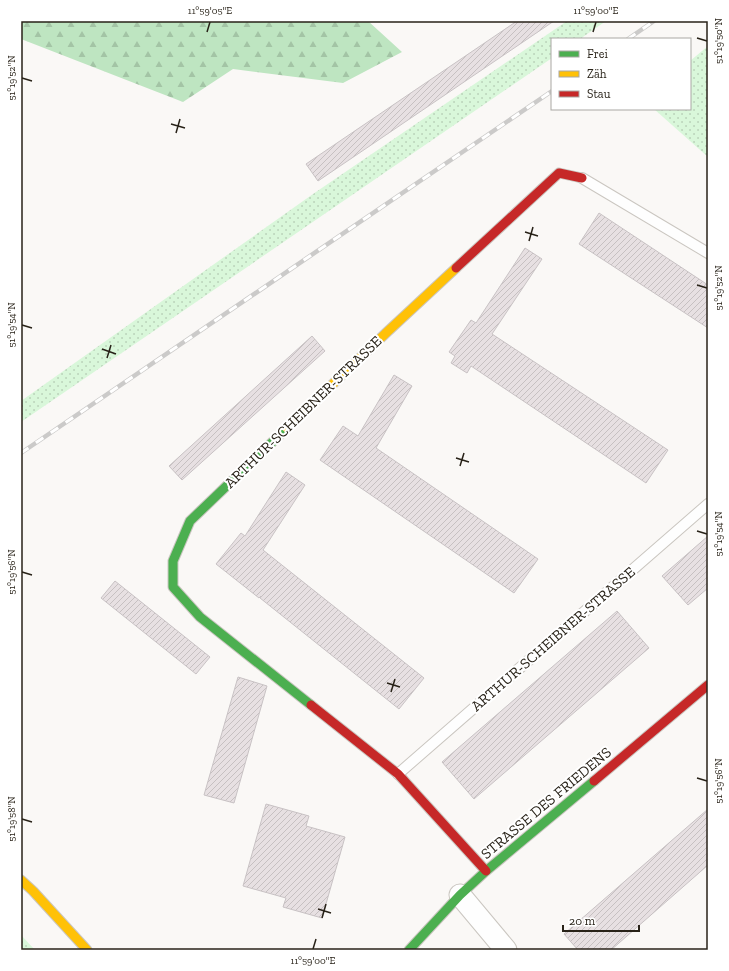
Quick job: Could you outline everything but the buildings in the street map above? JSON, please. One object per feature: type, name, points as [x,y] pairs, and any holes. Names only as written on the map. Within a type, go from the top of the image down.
[{"type":"street","name":"ARTHUR-SCHEIBNER-STRASSE","points":[[486,871],[398,774],[200,616],[173,587],[173,561],[190,521],[386,333],[560,173],[582,178]]},
{"type":"street","name":"STRASSE DES FRIEDENS","points":[[409,950],[460,895],[486,871],[708,685]]},
{"type":"street","points":[[21,880],[87,950]]},
{"type":"street","points":[[460,895],[506,950]]},
{"type":"lane","name":"ARTHUR-SCHEIBNER-STRASSE","points":[[582,178],[708,253]]},
{"type":"lane","name":"ARTHUR-SCHEIBNER-STRASSE","points":[[398,774],[708,504]]},
{"type":"green space","points":[[21,21],[368,21],[402,52],[343,83],[233,69],[183,102],[21,39]]},
{"type":"green space","points":[[567,21],[606,21],[581,38],[551,38],[551,59],[21,422],[21,401],[313,194]]},
{"type":"green space","points":[[708,46],[708,157],[655,110],[691,110],[691,60]]},
{"type":"green space","points":[[21,935],[35,950],[21,950]]},
{"type":"railway","points":[[629,38],[654,21]]},
{"type":"railway","points":[[21,453],[551,92]]},
{"type":"traffic: fast","points":[[287,428],[190,521],[173,561],[173,587],[200,617],[311,705]]},
{"type":"traffic: fast","points":[[409,950],[460,895],[486,871],[594,781]]},
{"type":"traffic: slow","points":[[287,428],[456,268]]},
{"type":"traffic: slow","points":[[21,880],[87,950]]},
{"type":"traffic: jam","points":[[456,268],[559,173],[582,178]]},
{"type":"traffic: jam","points":[[594,781],[708,685]]},
{"type":"traffic: jam","points":[[311,705],[398,774],[486,871]]}]
